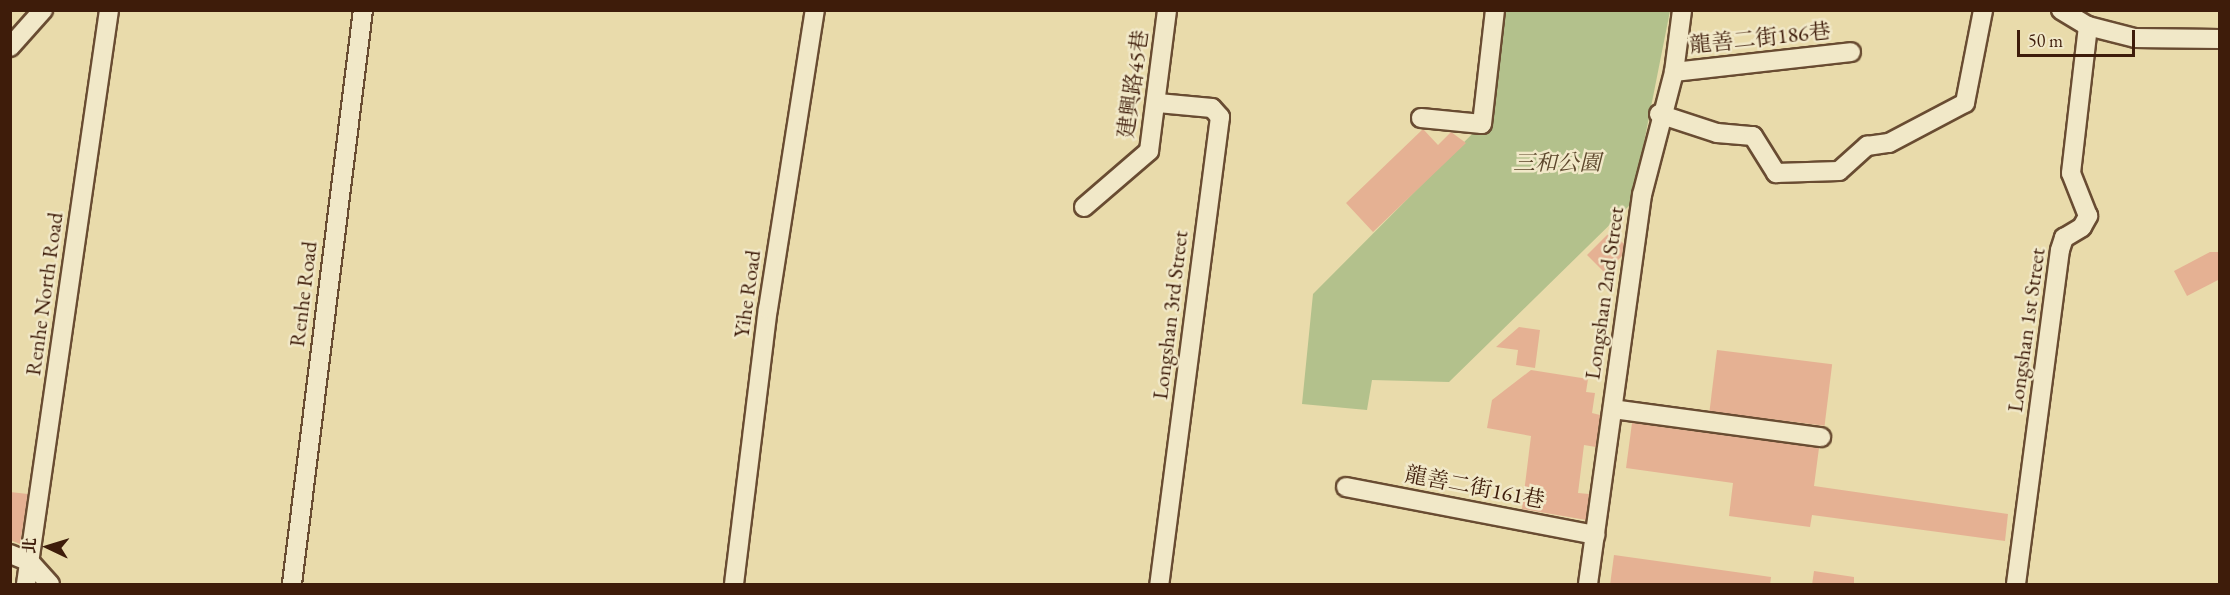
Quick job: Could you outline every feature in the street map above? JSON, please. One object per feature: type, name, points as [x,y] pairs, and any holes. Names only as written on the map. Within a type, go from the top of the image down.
[{"type":"street","points":[[10,47],[43,10]]},
{"type":"street","name":"Renhe North Road","points":[[26,585],[109,10]]},
{"type":"street","name":"Renhe Road","points":[[291,585],[363,10]]},
{"type":"street","name":"Yihe Road","points":[[734,585],[768,309],[815,10]]},
{"type":"street","name":"建興路45巷","points":[[1084,207],[1149,151],[1158,103],[1167,10]]},
{"type":"street","points":[[1421,118],[1482,124],[1495,10]]},
{"type":"street","name":"Longshan 2nd Street","points":[[1588,585],[1659,114],[1674,72],[1682,10]]},
{"type":"street","points":[[1659,114],[1717,133],[1752,136],[1776,173],[1839,171],[1867,146],[1889,143],[1965,103],[1983,10]]},
{"type":"street","points":[[2061,10],[2088,26],[2135,38],[2220,39]]},
{"type":"street","name":"Longshan 1st Street","points":[[2016,585],[2060,250],[2064,238],[2082,227],[2088,216],[2071,173],[2088,26]]},
{"type":"street","name":"龍善二街186巷","points":[[1674,72],[1851,52]]},
{"type":"street","name":"Longshan 3rd Street","points":[[1158,103],[1212,108],[1220,117],[1159,585]]},
{"type":"street","points":[[1613,409],[1821,437]]},
{"type":"street","name":"龍善二街161巷","points":[[1346,487],[1595,535]]},
{"type":"street","points":[[10,554],[30,562],[50,585]]},
{"type":"green space","name":"三和公園","points":[[1503,11],[1670,11],[1632,203],[1449,382],[1372,380],[1367,410],[1302,404],[1313,294],[1493,113]]},
{"type":"building","points":[[1423,129],[1438,145],[1451,132],[1466,143],[1373,232],[1346,203]]},
{"type":"building","points":[[1611,231],[1624,244],[1622,256],[1605,273],[1587,255]]},
{"type":"building","points":[[2210,252],[2220,252],[2220,279],[2187,296],[2174,271]]},
{"type":"building","points":[[1519,327],[1540,330],[1535,368],[1516,365],[1518,350],[1496,347]]},
{"type":"building","points":[[1717,350],[1832,364],[1825,426],[1709,412]]},
{"type":"building","points":[[1531,370],[1588,379],[1586,392],[1595,393],[1592,413],[1600,415],[1596,447],[1584,445],[1578,493],[1589,494],[1586,520],[1522,509],[1531,436],[1487,428],[1492,400]]},
{"type":"building","points":[[1632,423],[1819,448],[1814,486],[2008,514],[2005,541],[1812,515],[1810,527],[1729,516],[1733,483],[1626,468]]},
{"type":"building","points":[[10,492],[28,494],[20,544],[10,540]]},
{"type":"building","points":[[1614,555],[1771,577],[1770,585],[1610,585]]},
{"type":"building","points":[[1814,571],[1854,577],[1854,585],[1812,585]]}]
